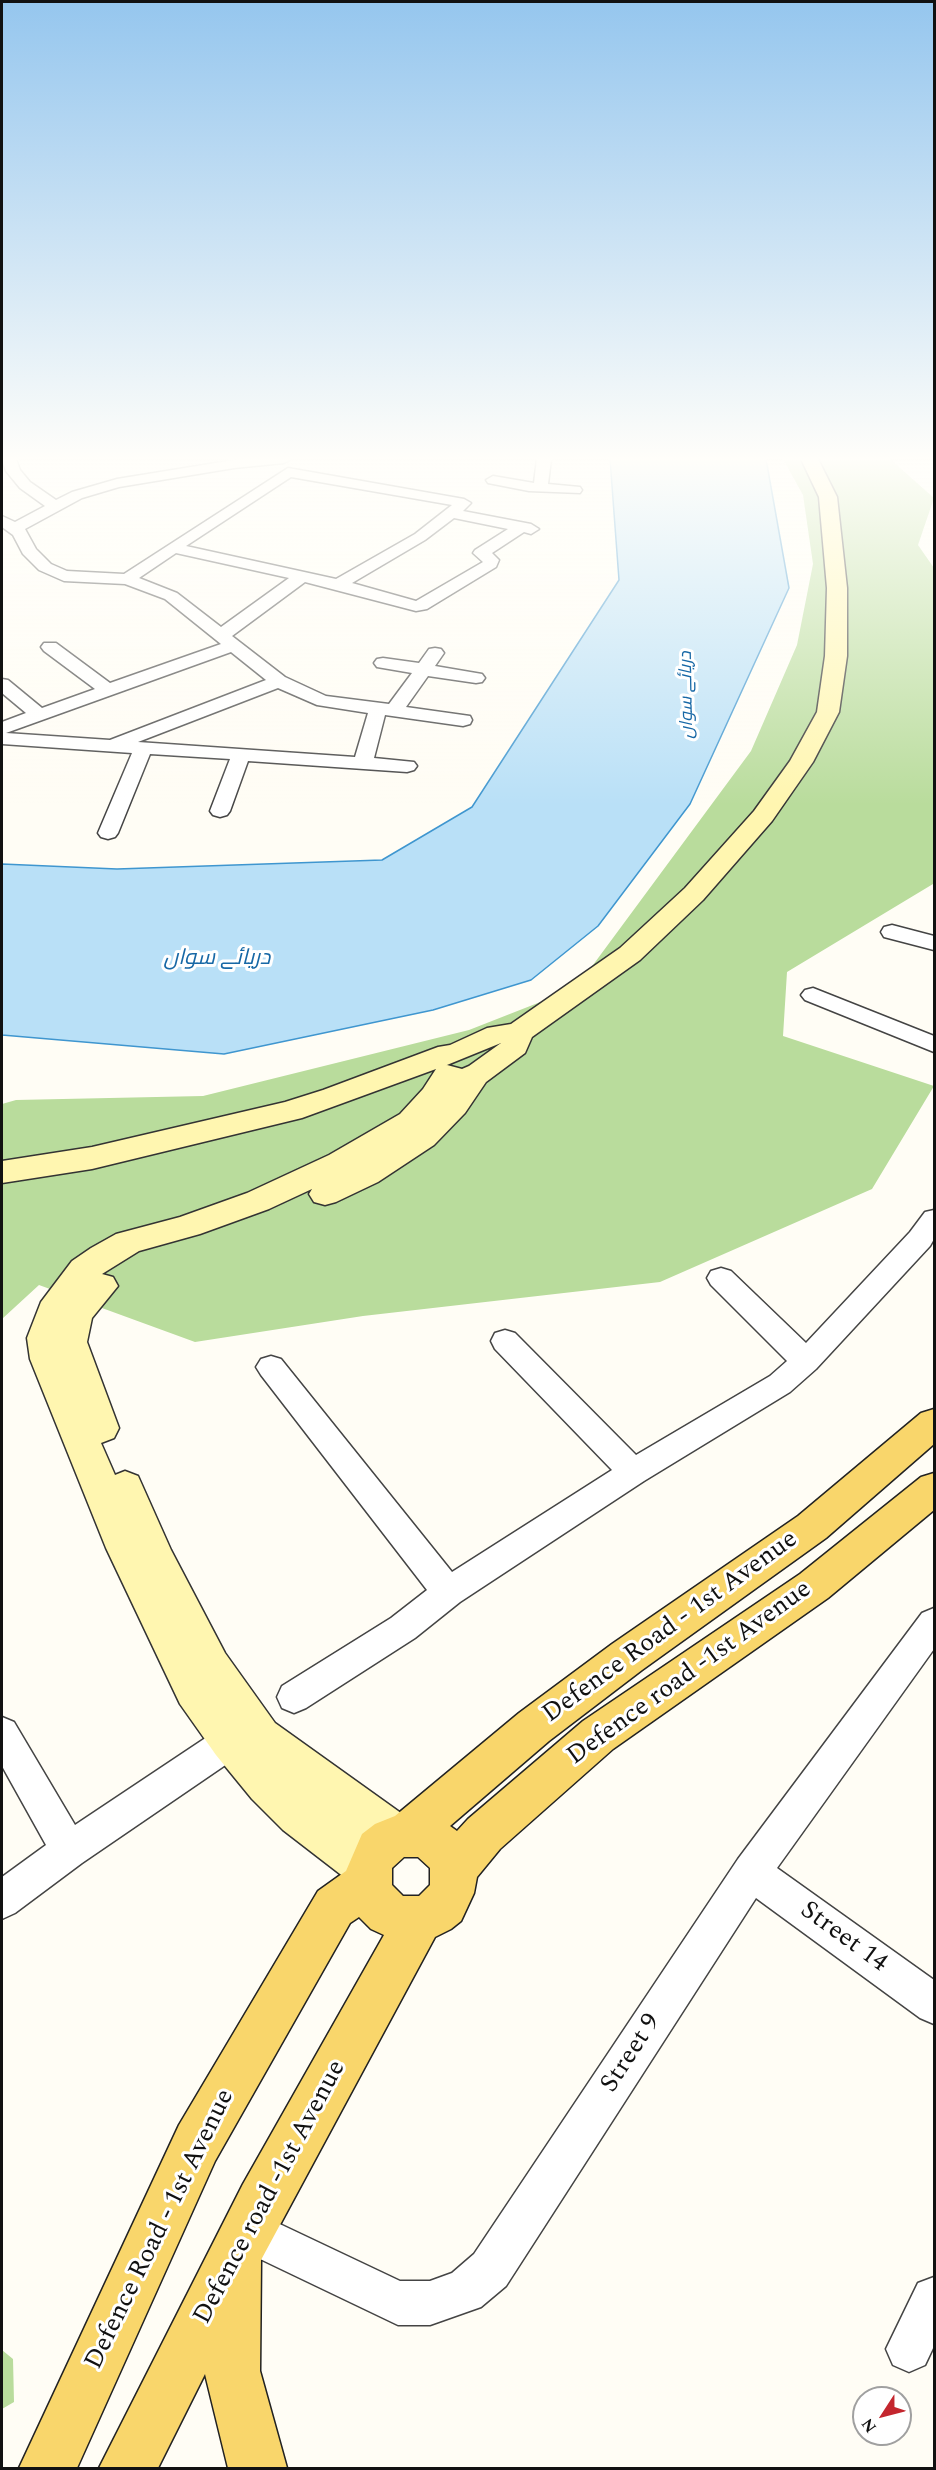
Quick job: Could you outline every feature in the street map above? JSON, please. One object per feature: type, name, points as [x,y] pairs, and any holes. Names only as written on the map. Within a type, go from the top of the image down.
[{"type":"main road","points":[[2,1189],[144,1161],[292,1125],[515,1047],[518,1033],[630,954],[694,894],[763,816],[801,762],[828,712],[836,656],[836,574]]},
{"type":"main road","points":[[2,1172],[92,1158],[291,1111],[334,1097],[459,1066]]},
{"type":"main road","points":[[385,1855],[299,1815],[231,1741],[195,1691],[121,1536],[48,1359],[45,1338],[53,1311],[84,1270],[128,1242],[188,1226],[258,1201],[340,1163],[411,1121],[459,1066]]},
{"type":"main road","points":[[385,1855],[305,1772],[260,1737],[210,1666],[153,1554],[90,1401],[69,1342],[76,1314],[95,1290],[119,1272],[171,1247],[295,1208],[366,1174],[423,1138],[454,1106],[459,1066]]},
{"type":"main road","name":"Defence Road - 1st Avenue","points":[[50,2456],[197,2143],[334,1907],[385,1855],[534,1727],[627,1657],[812,1527],[934,1423]]},
{"type":"main road","name":"Defence road -1st Avenue","points":[[128,2469],[242,2242],[419,1919],[435,1912],[447,1900],[453,1885],[454,1869],[484,1834],[598,1734],[814,1586],[934,1488]]},
{"type":"main road","points":[[419,1919],[405,1919],[391,1915],[380,1907],[372,1896],[385,1855],[419,1834],[435,1840],[447,1853],[454,1869]]},
{"type":"main road","points":[[242,2242],[232,2371],[254,2462],[258,2469]]},
{"type":"street","points":[[60,574],[127,579],[171,596],[279,681],[323,701],[463,720]]},
{"type":"street","points":[[127,579],[134,574]]},
{"type":"street","points":[[294,574],[416,606],[473,574]]},
{"type":"street","points":[[338,584],[355,574]]},
{"type":"street","points":[[2,728],[109,691],[229,640],[302,576]]},
{"type":"street","points":[[50,647],[109,691]]},
{"type":"street","points":[[363,763],[386,709],[435,653]]},
{"type":"street","points":[[383,663],[476,678]]},
{"type":"street","points":[[110,746],[279,681]]},
{"type":"street","points":[[2,684],[40,715]]},
{"type":"street","points":[[2,738],[407,766]]},
{"type":"street","points":[[108,833],[143,748]]},
{"type":"street","points":[[220,811],[241,754]]},
{"type":"street","points":[[892,932],[934,943]]},
{"type":"street","points":[[813,995],[934,1045]]},
{"type":"street","points":[[294,1696],[403,1628],[448,1592],[633,1472],[780,1384],[807,1361],[920,1239],[934,1220]]},
{"type":"street","points":[[721,1278],[807,1361]]},
{"type":"street","points":[[506,1341],[633,1472]]},
{"type":"street","points":[[271,1367],[448,1592]]},
{"type":"street","name":"Street 9","points":[[242,2242],[398,2303],[430,2303],[465,2291],[490,2270],[750,1872],[934,1623]]},
{"type":"street","points":[[2,1734],[69,1850]]},
{"type":"street","points":[[2,1900],[69,1850],[231,1741]]},
{"type":"street","name":"Street 14","points":[[750,1872],[934,2004]]},
{"type":"street","points":[[909,2349],[934,2299]]},
{"type":"green space","points":[[811,574],[934,574],[933,884],[787,972],[783,1036],[934,1086],[872,1189],[660,1282],[363,1316],[195,1342],[39,1285],[2,1319],[2,1104],[16,1100],[203,1096],[469,1030],[576,988],[751,751],[797,645]]},
{"type":"green space","points":[[2,2350],[13,2359],[14,2402],[2,2409]]},
{"type":"water","name":"دریائے سواں","points":[[619,574],[787,574],[789,588],[690,804],[598,926],[531,980],[433,1010],[224,1054],[2,1035],[2,864],[117,869],[382,860],[472,807],[619,580]]}]
